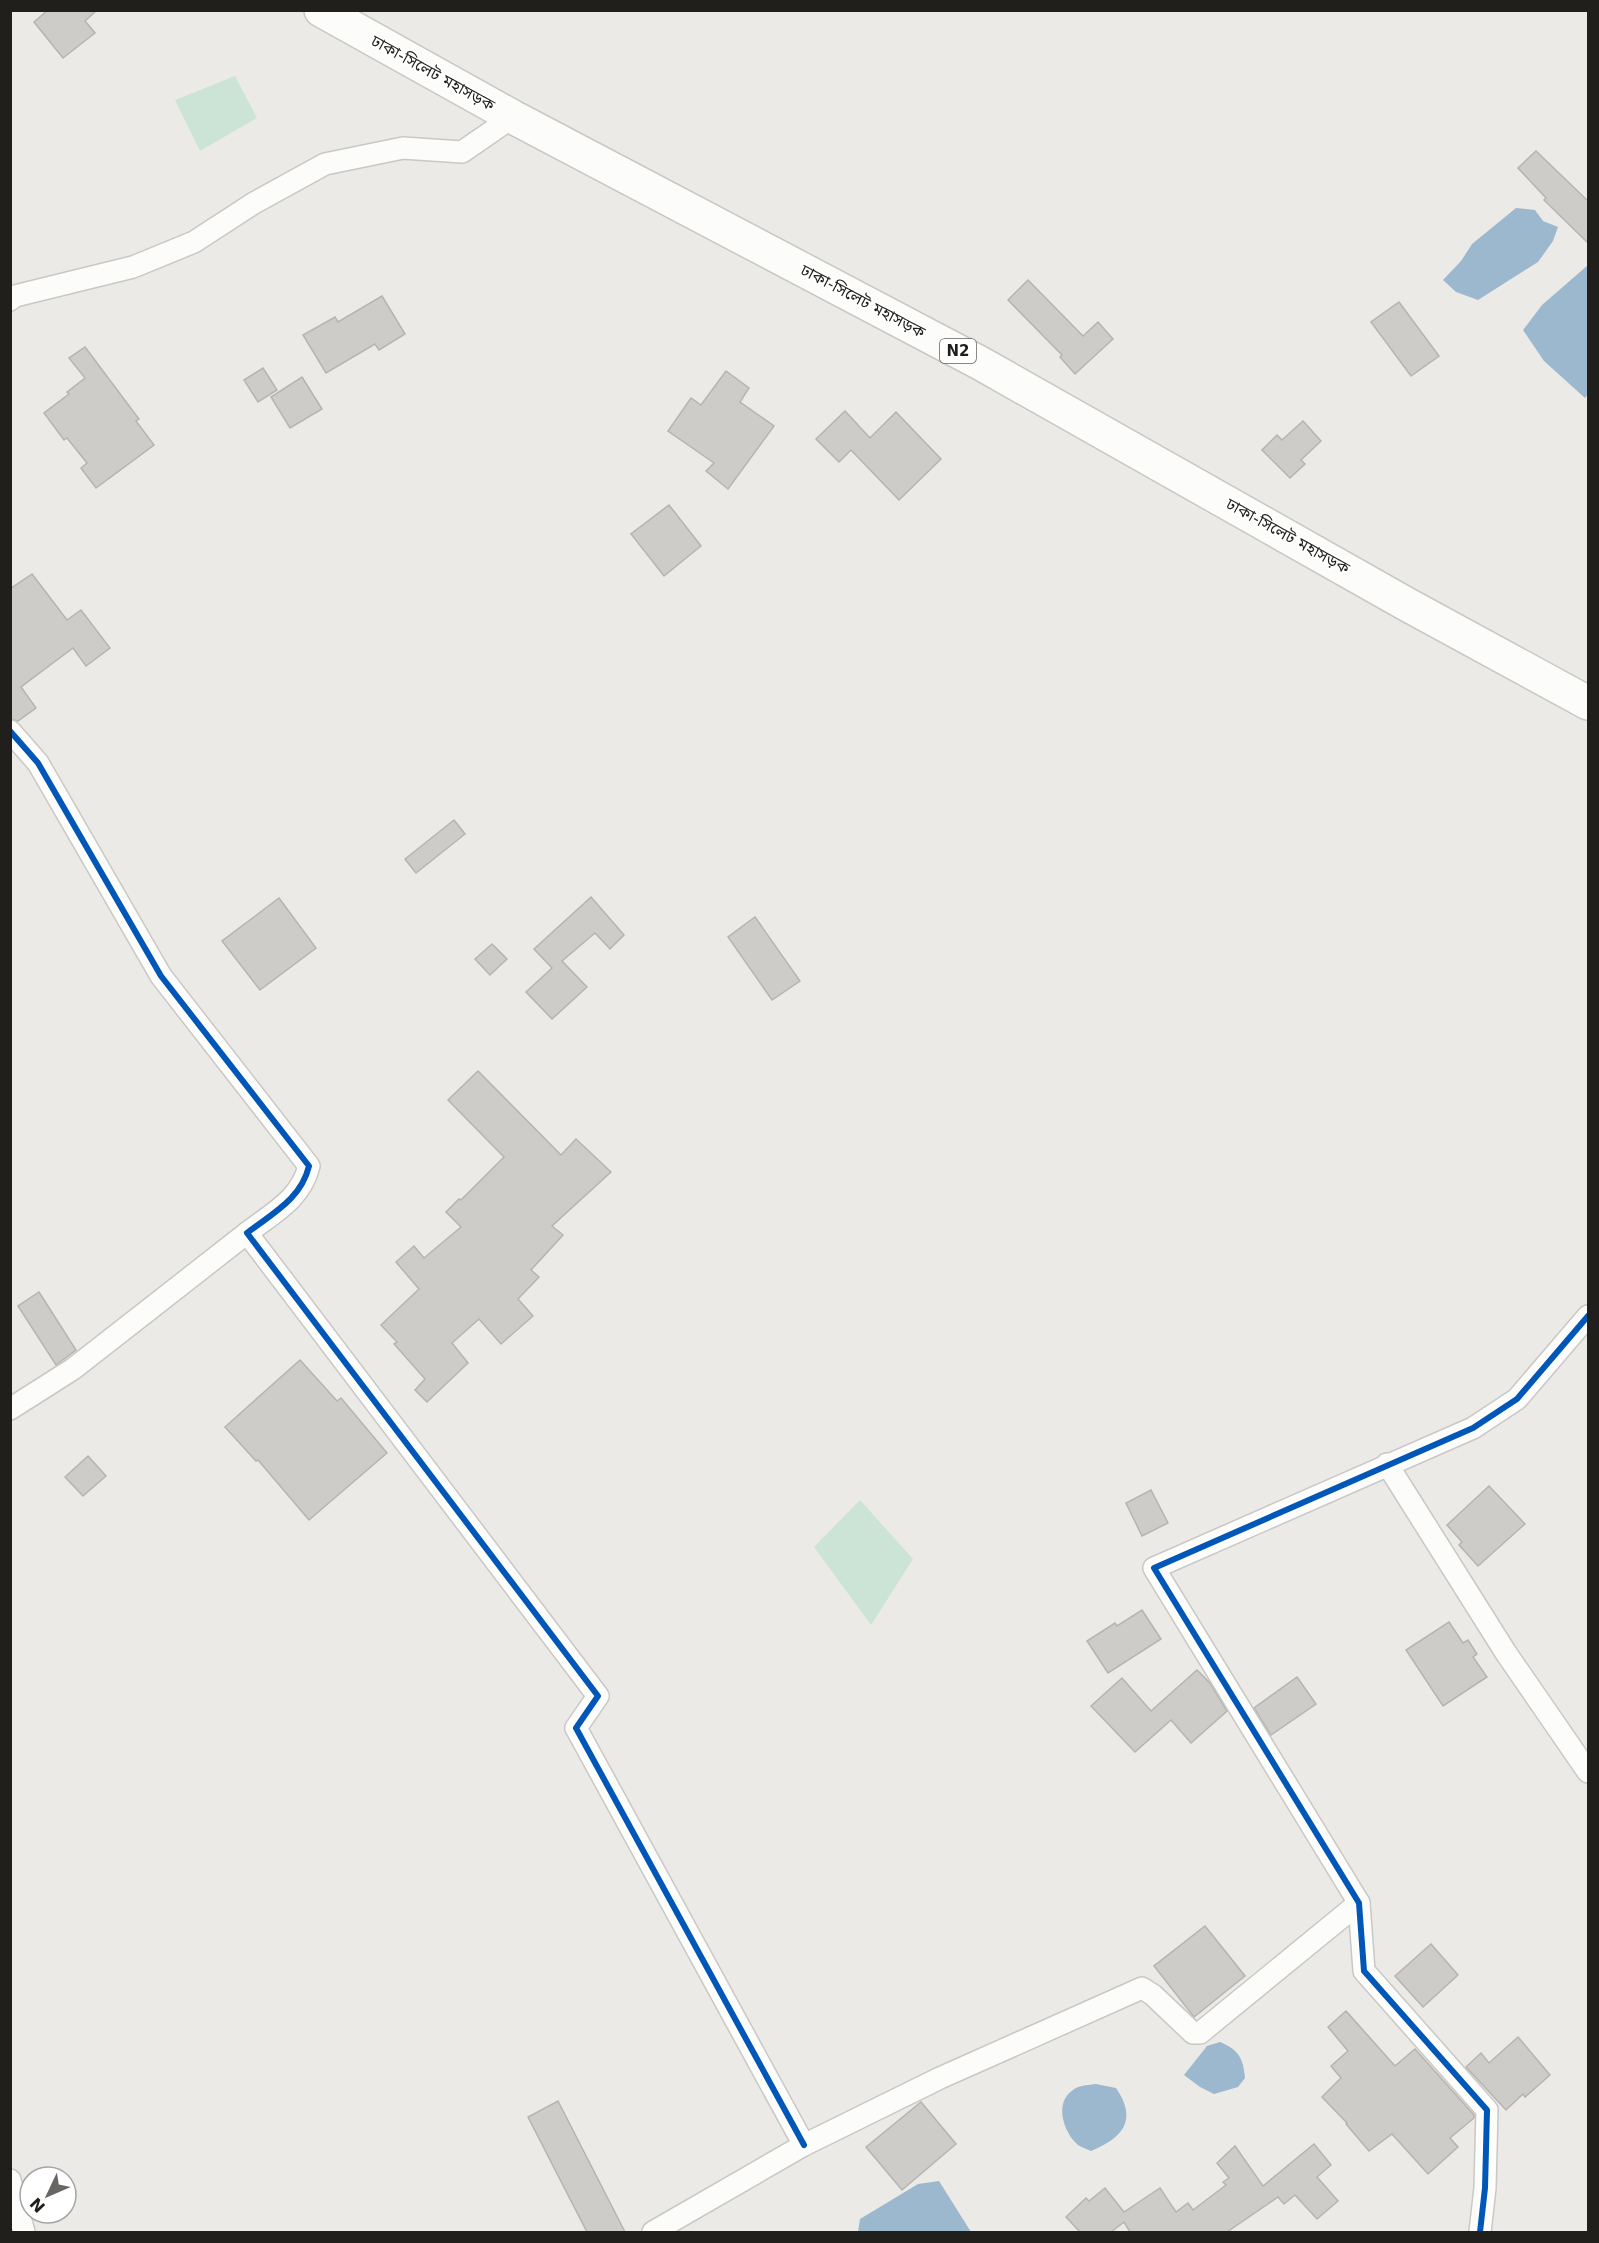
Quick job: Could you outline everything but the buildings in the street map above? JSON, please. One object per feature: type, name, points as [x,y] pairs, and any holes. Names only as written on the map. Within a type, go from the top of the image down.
[{"type":"highway","name":"ঢাকা-সিলেট মহাসড়ক","points":[[321,10],[513,117],[980,363],[1398,599],[1588,703]]},
{"type":"street","points":[[12,295],[133,267],[194,242],[254,203],[325,164],[404,148],[462,152],[513,117]]},
{"type":"street","points":[[10,731],[38,763],[161,976],[309,1166],[305,1182],[290,1199],[73,1369],[10,1409]]},
{"type":"street","points":[[248,1233],[598,1696],[576,1728],[804,2145]]},
{"type":"street","points":[[1480,2232],[1485,2188],[1486,2110],[1364,1971],[1359,1903],[1154,1568],[1473,1428],[1517,1399],[1588,1316]]},
{"type":"street","points":[[1387,1464],[1506,1653],[1588,1772]]},
{"type":"street","points":[[653,2232],[804,2145],[940,2078],[1142,1988],[1153,1995],[1193,2033],[1200,2032],[1359,1903]]},
{"type":"street","points":[[10,2180],[24,2232]]},
{"type":"green space","points":[[235,76],[257,118],[200,151],[175,100]]},
{"type":"green space","points":[[860,1500],[913,1559],[871,1625],[814,1547]]},
{"type":"water","points":[[1516,208],[1535,210],[1543,221],[1558,227],[1553,241],[1538,262],[1478,300],[1456,292],[1443,280],[1461,261],[1472,244]]},
{"type":"water","points":[[1588,265],[1588,394],[1585,398],[1544,361],[1523,330],[1542,305]]},
{"type":"water","points":[[1220,2042],[1232,2048],[1239,2056],[1245,2078],[1238,2087],[1214,2094],[1184,2075],[1207,2046]]},
{"type":"water","points":[[1096,2084],[1116,2088],[1123,2099],[1126,2119],[1119,2134],[1091,2151],[1078,2145],[1068,2133],[1062,2109],[1067,2095],[1075,2088]]},
{"type":"water","points":[[939,2181],[971,2232],[858,2232],[860,2219],[918,2184]]},
{"type":"cycle path","points":[[10,731],[38,763],[161,976],[309,1166],[300,1188],[293,1196],[276,1212],[247,1233],[598,1696],[576,1728],[804,2145]]},
{"type":"cycle path","points":[[1480,2232],[1485,2188],[1487,2110],[1364,1971],[1359,1903],[1154,1568],[1473,1428],[1517,1399],[1588,1316]]}]
